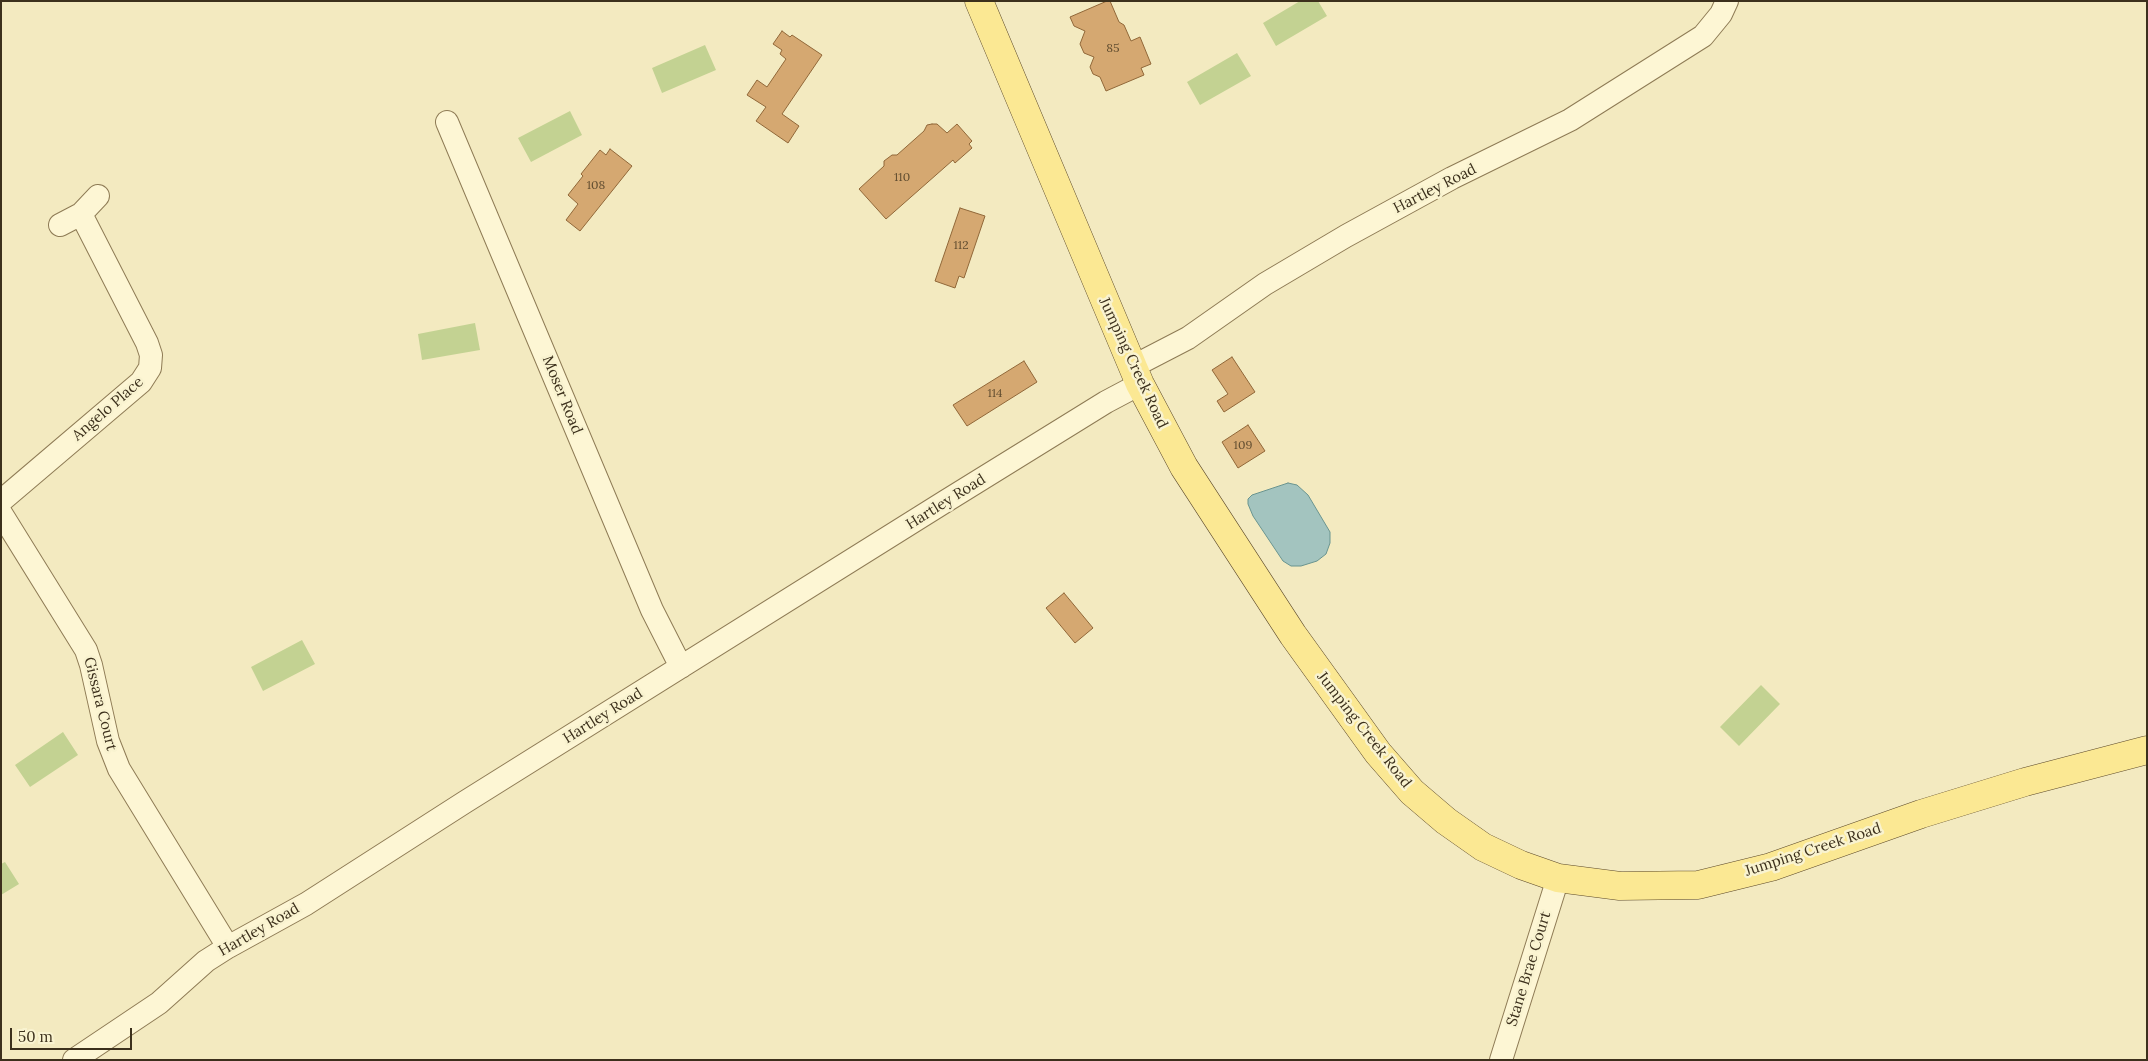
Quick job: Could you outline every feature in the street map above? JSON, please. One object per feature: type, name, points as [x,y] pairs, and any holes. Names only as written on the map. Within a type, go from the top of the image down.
[{"type":"main road","name":"Jumping Creek Road","points":[[979,1],[1136,375],[1184,467],[1293,635],[1378,753],[1412,792],[1483,847],[1521,865],[1558,878],[1620,886],[1698,885],[1771,867],[1922,814],[2025,782],[2147,750]]},
{"type":"street","name":"Hartley Road","points":[[74,1060],[159,1003],[206,961],[228,946],[302,906],[1106,402],[1136,375],[1265,284],[1362,227],[1452,178],[1570,120],[1703,36],[1720,14],[1727,1]]},
{"type":"street","name":"Moser Road","points":[[447,122],[652,610],[681,667]]},
{"type":"street","points":[[60,225],[81,214],[98,196]]},
{"type":"street","name":"Angelo Place","points":[[1,501],[141,382],[150,368],[152,360],[147,343],[81,214]]},
{"type":"street","name":"Gissara Court","points":[[1,513],[85,647],[91,665],[108,741],[119,769],[228,946]]},
{"type":"street","name":"Stane Brae Court","points":[[1501,1060],[1558,878]]},
{"type":"green space","points":[[1300,1],[1318,1],[1327,16],[1276,46],[1263,23]]},
{"type":"green space","points":[[705,45],[716,70],[662,93],[652,68]]},
{"type":"green space","points":[[1237,53],[1251,76],[1200,105],[1187,82]]},
{"type":"green space","points":[[570,111],[582,135],[531,162],[518,138]]},
{"type":"green space","points":[[475,323],[480,350],[422,360],[418,334]]},
{"type":"green space","points":[[302,640],[315,664],[263,691],[251,667]]},
{"type":"green space","points":[[1761,685],[1780,704],[1739,746],[1720,727]]},
{"type":"green space","points":[[63,732],[78,755],[30,787],[15,765]]},
{"type":"green space","points":[[5,862],[19,884],[1,895],[1,864]]},
{"type":"water","points":[[1288,483],[1297,485],[1308,495],[1330,532],[1330,543],[1326,554],[1317,561],[1301,566],[1291,566],[1283,561],[1253,516],[1248,504],[1248,499],[1252,495]]},
{"type":"building","points":[[1110,1],[1119,22],[1124,25],[1131,41],[1140,37],[1151,64],[1141,68],[1144,75],[1106,91],[1100,77],[1093,74],[1090,67],[1094,57],[1084,53],[1080,44],[1085,31],[1074,26],[1070,17]]},
{"type":"building","points":[[782,31],[790,37],[792,35],[822,55],[782,114],[799,126],[788,143],[756,121],[766,107],[747,95],[757,80],[767,87],[786,59],[780,54],[782,50],[773,44]]},
{"type":"building","points":[[937,124],[947,133],[957,124],[972,141],[969,144],[972,148],[955,163],[953,160],[886,219],[859,189],[884,166],[884,161],[892,155],[897,155],[924,131],[927,125]]},
{"type":"building","points":[[610,149],[632,166],[580,231],[566,220],[578,204],[568,195],[583,176],[581,174],[600,150],[606,155]]},
{"type":"building","points":[[960,208],[985,216],[964,278],[959,276],[955,288],[935,281]]},
{"type":"building","points":[[1232,357],[1255,392],[1224,412],[1217,401],[1228,394],[1212,370]]},
{"type":"building","points":[[1024,361],[1037,382],[967,426],[953,405]]},
{"type":"building","points":[[1248,425],[1265,451],[1238,468],[1222,442]]},
{"type":"building","points":[[1064,593],[1093,628],[1075,643],[1046,608]]}]
